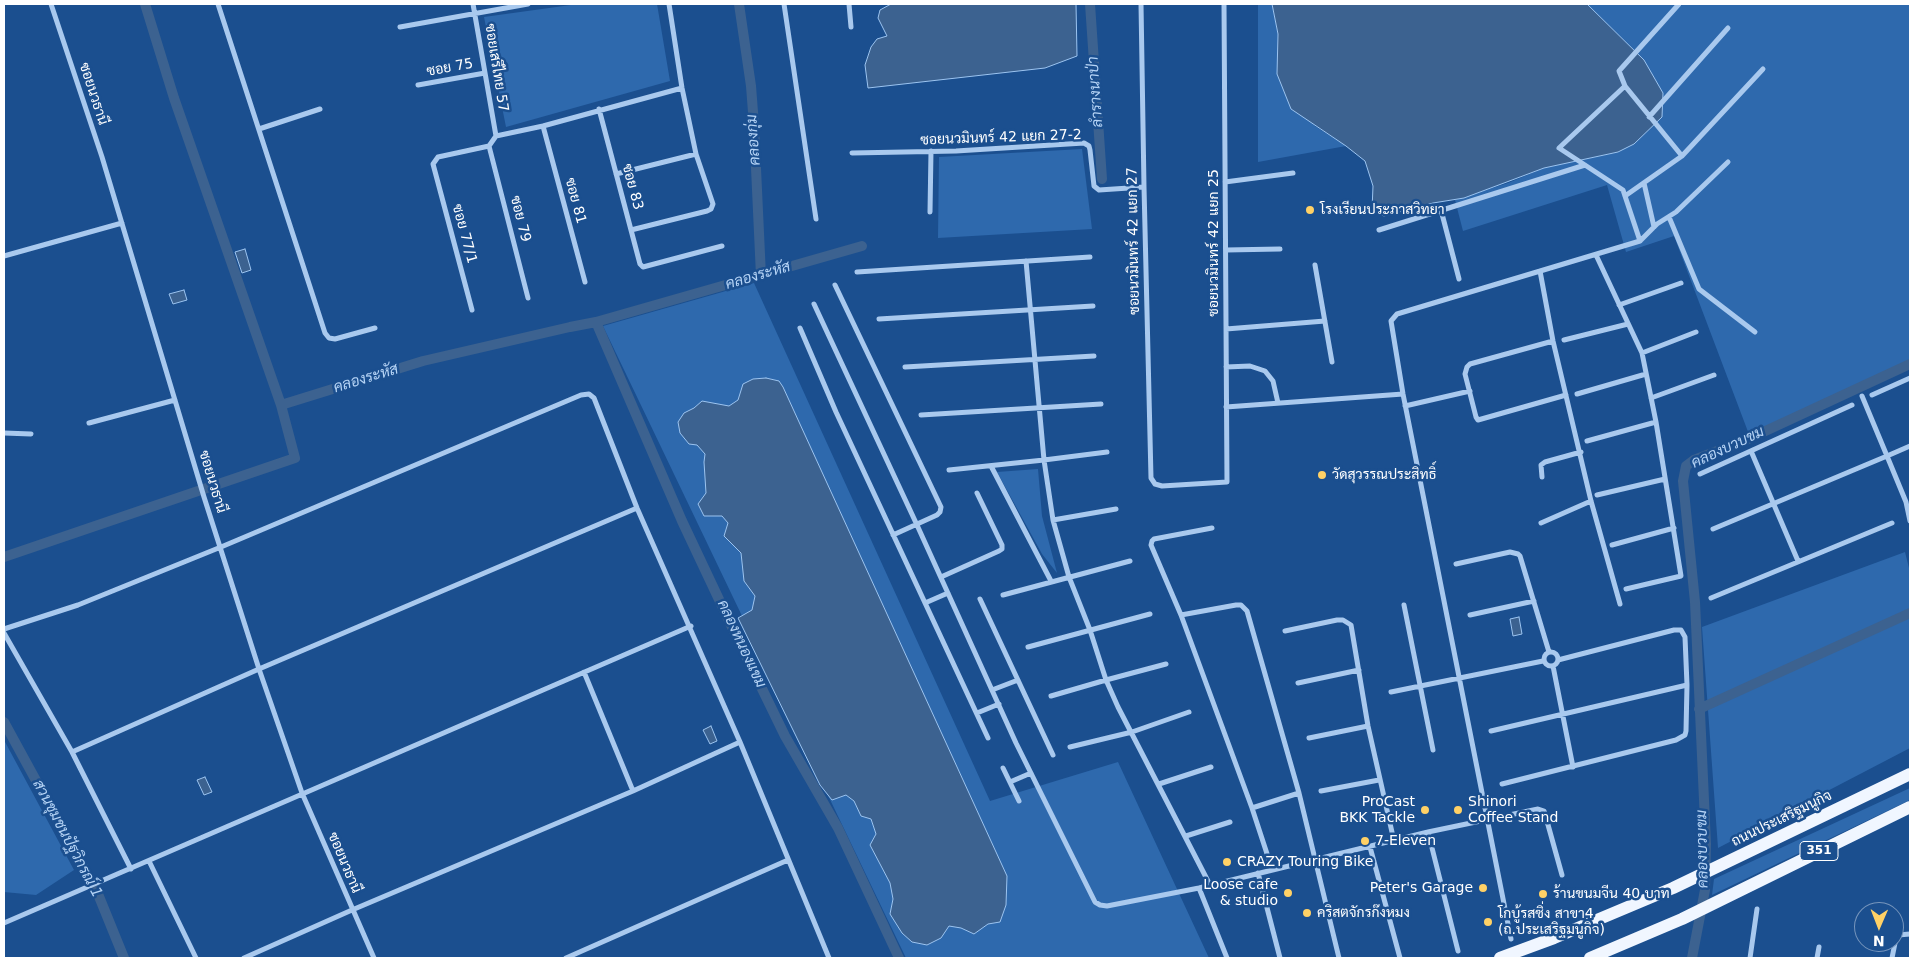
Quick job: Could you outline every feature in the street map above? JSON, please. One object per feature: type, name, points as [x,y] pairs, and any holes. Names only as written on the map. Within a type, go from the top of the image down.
[{"type":"main road","name":"ถนนประเสริฐมนูกิจ","points":[[1500,958],[1592,923],[1673,888],[1910,774]]},
{"type":"main road","name":"351","points":[[1590,958],[1682,919],[1910,807]]},
{"type":"street","name":"ซอยนวธานี","points":[[51,4],[122,223],[204,497],[259,668],[302,793],[374,958]]},
{"type":"street","points":[[218,4],[325,333],[329,338],[335,339],[375,328]]},
{"type":"street","name":"ซอยเสรีไทย 57","points":[[474,4],[496,136]]},
{"type":"street","points":[[400,28],[528,4]]},
{"type":"street","points":[[631,230],[706,211],[713,204],[696,154],[682,88],[669,4]]},
{"type":"street","points":[[784,4],[816,219]]},
{"type":"street","points":[[849,4],[851,27]]},
{"type":"street","name":"ซอยนวมินทร์ 42 แยก 27","points":[[1141,4],[1151,478],[1155,484],[1162,486],[1227,482]]},
{"type":"street","name":"ซอยนวมินทร์ 42 แยก 25","points":[[1224,4],[1227,482]]},
{"type":"street","points":[[1679,4],[1619,71],[1625,86],[1682,156]]},
{"type":"street","points":[[1650,116],[1728,28]]},
{"type":"street","points":[[1625,196],[1682,156],[1763,69]]},
{"type":"street","name":"ซอย 75","points":[[418,85],[485,73]]},
{"type":"street","points":[[1625,86],[1559,148],[1623,190],[1640,241]]},
{"type":"street","points":[[489,146],[496,136],[543,126],[599,109],[682,88]]},
{"type":"street","points":[[260,129],[320,109]]},
{"type":"street","name":"ซอย 83","points":[[599,109],[640,264],[643,267],[647,267],[722,246]]},
{"type":"street","name":"ซอย 81","points":[[543,126],[585,282]]},
{"type":"street","name":"ซอยนวมินทร์ 42 แยก 27-2","points":[[852,154],[1084,143],[1089,146],[1090,150],[1094,186],[1100,190],[1144,187]]},
{"type":"street","name":"ซอย 77/1","points":[[472,310],[433,164],[438,157],[489,146]]},
{"type":"street","name":"ซอย 79","points":[[489,146],[528,298]]},
{"type":"street","points":[[930,212],[932,151]]},
{"type":"street","points":[[616,174],[696,154]]},
{"type":"street","points":[[1511,939],[1402,394],[1392,328],[1393,317],[1397,314],[1640,241],[1654,227],[1669,217],[1728,162]]},
{"type":"street","points":[[1379,230],[1585,165]]},
{"type":"street","points":[[1225,182],[1293,173]]},
{"type":"street","points":[[1644,183],[1654,227]]},
{"type":"street","points":[[1441,210],[1459,279]]},
{"type":"street","points":[[1669,217],[1699,289],[1755,332]]},
{"type":"street","points":[[4,256],[122,223]]},
{"type":"street","points":[[1226,250],[1280,249]]},
{"type":"street","points":[[1596,255],[1642,353],[1666,478],[1681,576],[1626,589]]},
{"type":"street","points":[[857,272],[1090,257]]},
{"type":"street","points":[[1026,261],[1044,460],[1053,520],[1069,577],[1090,630],[1106,680],[1210,885]]},
{"type":"street","points":[[1315,265],[1332,362]]},
{"type":"street","points":[[1540,272],[1553,341],[1581,452],[1591,501],[1620,604]]},
{"type":"street","points":[[1619,304],[1681,283]]},
{"type":"street","points":[[835,285],[941,507],[937,515],[893,535]]},
{"type":"street","points":[[814,304],[1031,773],[1095,902],[1107,906],[1199,888],[1428,832],[1533,810],[1544,811],[1562,874]]},
{"type":"street","points":[[878,319],[1093,306]]},
{"type":"street","points":[[1226,328],[1324,321]]},
{"type":"street","points":[[1564,340],[1628,324]]},
{"type":"street","points":[[800,328],[836,412],[988,738]]},
{"type":"street","points":[[1642,353],[1696,332]]},
{"type":"street","points":[[1553,341],[1470,364],[1466,370],[1476,417],[1478,420],[1566,395]]},
{"type":"street","points":[[905,367],[1094,356]]},
{"type":"street","points":[[1226,367],[1250,366],[1265,371],[1273,381],[1278,403]]},
{"type":"street","points":[[1577,394],[1646,374]]},
{"type":"street","points":[[1651,398],[1714,375]]},
{"type":"street","points":[[1872,395],[1910,378]]},
{"type":"street","points":[[1405,406],[1470,391]]},
{"type":"street","points":[[4,629],[78,604],[221,547],[581,395],[589,394],[594,398],[637,508],[691,626],[829,958]]},
{"type":"street","points":[[1226,407],[1402,394]]},
{"type":"street","points":[[1862,396],[1906,502],[1910,521]]},
{"type":"street","points":[[89,423],[175,400]]},
{"type":"street","points":[[921,414],[1101,404]]},
{"type":"street","points":[[1700,474],[1852,405]]},
{"type":"street","points":[[1587,441],[1656,422]]},
{"type":"street","points":[[4,433],[31,434]]},
{"type":"street","points":[[1713,530],[1910,446]]},
{"type":"street","points":[[1751,451],[1798,561]]},
{"type":"street","points":[[949,470],[1107,452]]},
{"type":"street","points":[[1542,477],[1541,468],[1545,462],[1581,452]]},
{"type":"street","points":[[991,466],[1051,581]]},
{"type":"street","points":[[1597,495],[1666,478]]},
{"type":"street","points":[[941,577],[999,552],[1002,548],[977,492]]},
{"type":"street","points":[[1541,523],[1591,501]]},
{"type":"street","points":[[72,752],[259,668],[637,508]]},
{"type":"street","points":[[1053,520],[1116,509]]},
{"type":"street","points":[[1711,598],[1892,522]]},
{"type":"street","points":[[1212,528],[1154,539],[1152,546],[1181,614],[1252,808],[1272,870]]},
{"type":"street","points":[[1612,545],[1674,528]]},
{"type":"street","points":[[1456,564],[1510,552],[1518,554],[1549,652]]},
{"type":"street","points":[[1003,595],[1130,561]]},
{"type":"street","points":[[924,603],[948,593]]},
{"type":"street","points":[[980,599],[1053,755]]},
{"type":"street","points":[[1470,616],[1534,601]]},
{"type":"street","points":[[1181,614],[1236,605],[1244,607],[1299,793],[1339,958]]},
{"type":"street","points":[[1404,605],[1433,750]]},
{"type":"street","points":[[1028,647],[1150,614]]},
{"type":"street","points":[[1285,631],[1337,620],[1351,625],[1368,726],[1394,841]]},
{"type":"street","points":[[4,923],[98,884],[302,793],[691,626]]},
{"type":"street","points":[[1502,784],[1681,738],[1686,731],[1686,637],[1681,630],[1678,629],[1558,660],[1553,666]]},
{"type":"street","points":[[4,633],[72,752],[131,869]]},
{"type":"street","points":[[1543,661],[1543,657],[1549,652]]},
{"type":"street","points":[[1549,652],[1556,654],[1558,660]]},
{"type":"street","points":[[1391,692],[1543,661]]},
{"type":"street","points":[[1543,661],[1547,666],[1553,666]]},
{"type":"street","points":[[1051,696],[1166,664]]},
{"type":"street","points":[[1553,666],[1574,767]]},
{"type":"street","points":[[1298,684],[1359,670]]},
{"type":"street","points":[[584,672],[634,791]]},
{"type":"street","points":[[992,690],[1018,680]]},
{"type":"street","points":[[1491,731],[1687,685]]},
{"type":"street","points":[[977,713],[999,704]]},
{"type":"street","points":[[1070,747],[1132,732],[1189,712]]},
{"type":"street","points":[[1309,738],[1368,726]]},
{"type":"street","points":[[244,958],[352,910],[634,791],[740,742]]},
{"type":"street","points":[[1159,784],[1211,767]]},
{"type":"street","points":[[1003,768],[1019,801]]},
{"type":"street","points":[[1010,782],[1031,773]]},
{"type":"street","points":[[1321,791],[1379,780]]},
{"type":"street","points":[[1252,808],[1299,793]]},
{"type":"street","points":[[1186,836],[1230,822]]},
{"type":"street","points":[[1428,832],[1458,951]]},
{"type":"street","points":[[1370,847],[1400,958]]},
{"type":"street","points":[[566,958],[788,860]]},
{"type":"street","points":[[149,861],[196,958]]},
{"type":"street","points":[[1258,873],[1280,958]]},
{"type":"street","points":[[1199,888],[1227,958]]},
{"type":"street","points":[[1750,958],[1757,910]]},
{"type":"street","points":[[1892,958],[1898,935],[1910,934]]},
{"type":"street","points":[[1817,958],[1819,947]]},
{"type":"shaded area","points":[[578,4],[657,4],[670,81],[506,127],[484,17]]},
{"type":"shaded area","points":[[891,4],[1076,4],[1077,56],[1045,68],[868,88],[865,65],[871,47],[877,39],[887,36],[878,18],[880,10]]},
{"type":"shaded area","points":[[1258,4],[1272,4],[1278,34],[1277,52],[1315,126],[1346,146],[1258,162]]},
{"type":"shaded area","points":[[1272,4],[1587,4],[1644,60],[1663,93],[1662,117],[1634,144],[1618,152],[1544,168],[1464,198],[1433,203],[1384,216],[1372,210],[1373,186],[1365,161],[1291,109],[1277,74],[1278,34]]},
{"type":"shaded area","points":[[1587,4],[1910,4],[1910,360],[1750,437],[1674,236],[1626,252],[1607,185],[1463,231],[1455,200],[1508,183],[1544,168],[1619,152],[1644,60]]},
{"type":"shaded area","points":[[1082,149],[1092,229],[938,238],[939,157]]},
{"type":"shaded area","points":[[245,249],[251,270],[242,273],[235,252]]},
{"type":"shaded area","points":[[754,283],[990,801],[1118,762],[1209,958],[906,958],[603,326]]},
{"type":"shaded area","points":[[184,290],[187,300],[173,304],[169,294]]},
{"type":"shaded area","points":[[766,378],[779,381],[783,387],[1007,876],[1006,905],[1000,922],[988,924],[974,934],[961,928],[949,926],[941,938],[927,945],[912,942],[902,933],[890,914],[893,899],[890,883],[870,845],[876,834],[871,819],[861,816],[854,801],[846,795],[832,800],[820,785],[738,618],[752,610],[755,596],[744,581],[741,553],[724,536],[728,523],[722,516],[704,516],[698,504],[706,493],[705,454],[697,445],[689,444],[680,433],[678,422],[684,413],[702,401],[729,406],[738,400],[743,384],[753,379]]},
{"type":"shaded area","points":[[1038,469],[1042,516],[1057,573],[1042,554],[997,472]]},
{"type":"shaded area","points":[[1905,552],[1910,572],[1910,748],[1718,848],[1702,627]]},
{"type":"shaded area","points":[[1519,617],[1522,634],[1513,636],[1510,619]]},
{"type":"shaded area","points":[[711,726],[717,741],[710,744],[703,730]]},
{"type":"shaded area","points":[[4,740],[74,870],[36,895],[4,892]]},
{"type":"shaded area","points":[[205,777],[212,792],[204,795],[197,780]]},
{"type":"shaded area","points":[[1910,788],[1910,800],[1712,895],[1714,879]]},
{"type":"waterway","name":"คลองระหัส","points":[[145,4],[174,98],[281,405],[423,361],[596,322],[862,246]]},
{"type":"waterway","name":"คลองกุ่ม","points":[[739,4],[751,86],[761,276]]},
{"type":"waterway","name":"ลำรางนาป่า","points":[[1090,4],[1102,179]]},
{"type":"waterway","name":"คลองหนองแขม","points":[[596,322],[682,521],[732,627],[785,736],[838,828],[899,958]]},
{"type":"waterway","name":"คลองบวบขม","points":[[1692,958],[1705,890],[1706,844],[1695,602],[1683,481],[1686,466],[1694,460],[1746,440],[1910,364]]},
{"type":"waterway","points":[[4,557],[295,458],[281,405]]},
{"type":"waterway","name":"คลองบวบขม","points":[[1699,709],[1910,613]]},
{"type":"waterway","name":"สวนชุมชนปัฐวิกรณ์ 1","points":[[4,722],[98,894],[124,958]]},
{"type":"place","name":"โรงเรียนประภาสวิทยา","points":[[1310,210]]},
{"type":"place","name":"วัดสุวรรณประสิทธิ์","points":[[1322,475]]},
{"type":"place","name":"ProCast BKK Tackle","points":[[1425,810]]},
{"type":"place","name":"Shinori Coffee Stand","points":[[1458,810]]},
{"type":"place","name":"7-Eleven","points":[[1365,841]]},
{"type":"place","name":"CRAZY Touring Bike","points":[[1227,862]]},
{"type":"place","name":"Peter's Garage","points":[[1483,888]]},
{"type":"place","name":"Loose cafe & studio","points":[[1288,893]]},
{"type":"place","name":"ร้านขนมจีน 40 บาท","points":[[1543,894]]},
{"type":"place","name":"คริสตจักรก๊งหมง","points":[[1307,913]]},
{"type":"place","name":"โกบู้รสซิ่ง สาขา4 (ถ.ประเสริฐมนูกิจ)","points":[[1488,922]]}]
